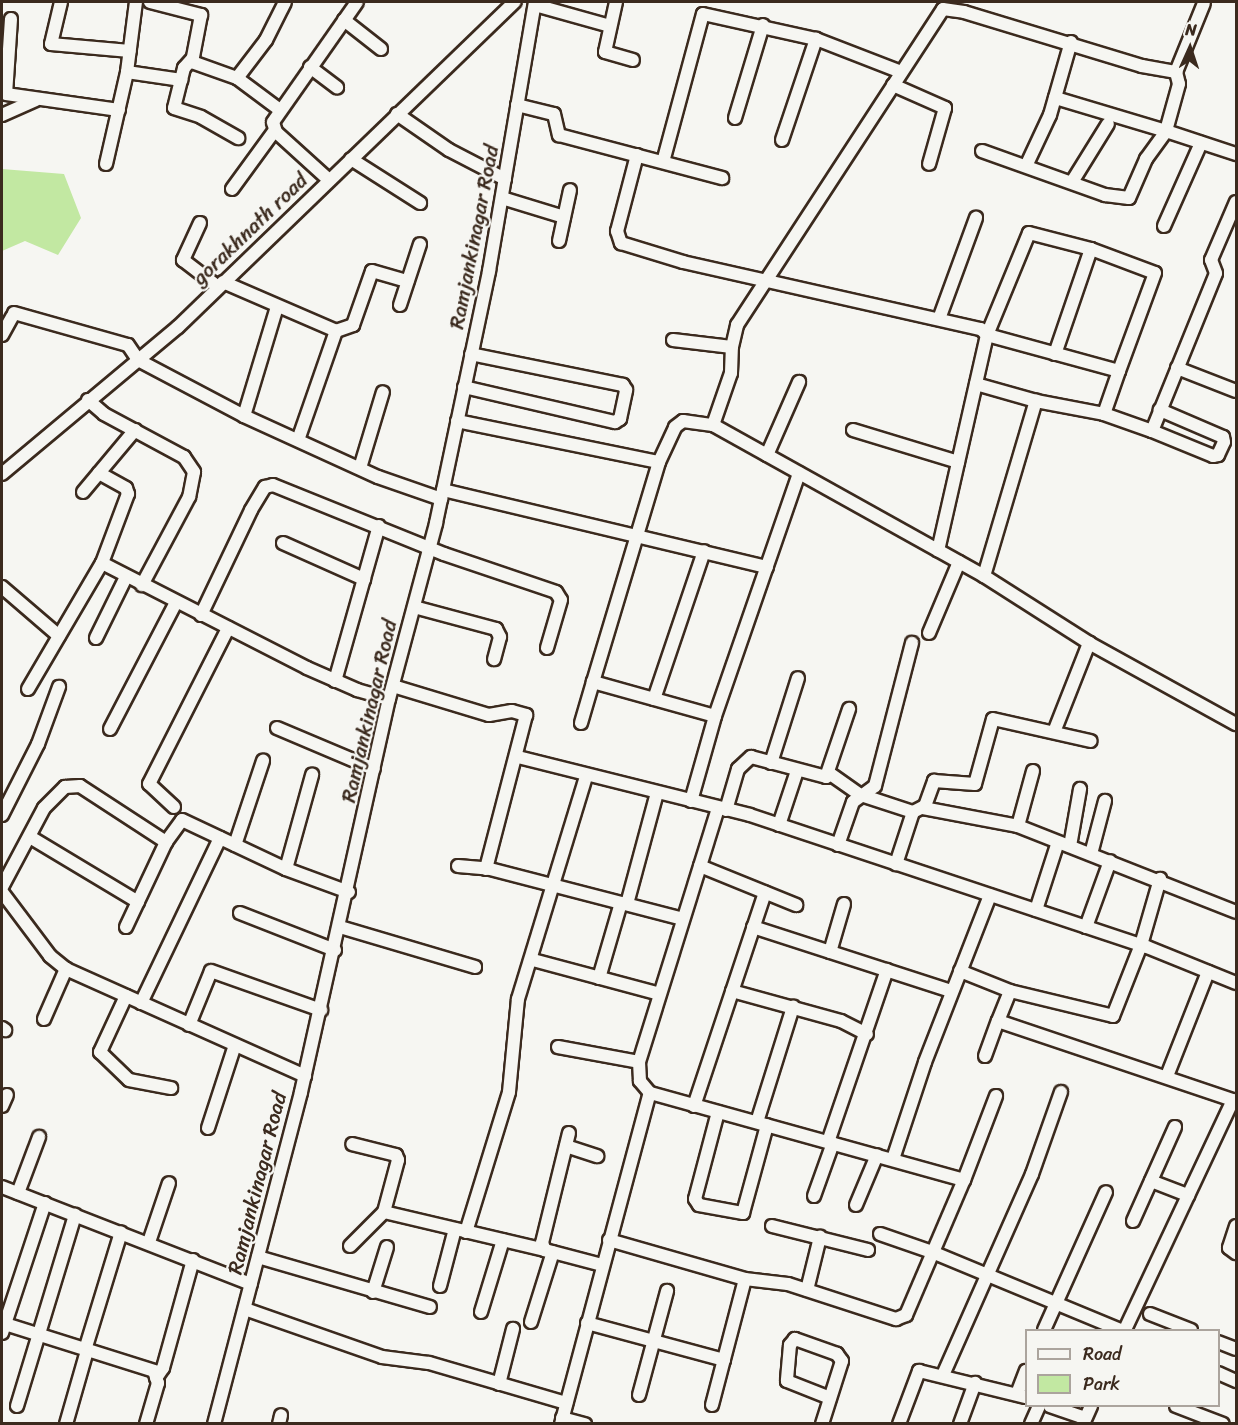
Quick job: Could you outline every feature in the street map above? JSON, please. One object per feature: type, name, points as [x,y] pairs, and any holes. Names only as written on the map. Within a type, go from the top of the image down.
[{"type":"street","points":[[61,2],[51,44],[130,51]]},
{"type":"street","points":[[106,164],[127,72],[136,2]]},
{"type":"street","points":[[150,2],[201,15],[192,59],[181,80],[174,108],[201,117],[238,138]]},
{"type":"street","points":[[237,78],[266,40],[285,2]]},
{"type":"street","points":[[329,180],[275,130],[273,122],[279,110],[357,2]]},
{"type":"street","points":[[495,2],[511,6]]},
{"type":"street","points":[[616,2],[605,52],[633,60]]},
{"type":"street","points":[[535,3],[610,26]]},
{"type":"street","name":"Ramjankinagar Road","points":[[214,1424],[321,1010],[349,892],[389,699],[442,494],[502,198],[535,3]]},
{"type":"street","points":[[982,151],[1027,164],[1072,183],[1126,200],[1133,194],[1146,159],[1166,132],[1179,84],[1176,72],[1204,3]]},
{"type":"street","name":"gorakhnath road","points":[[2,474],[138,360],[221,285],[511,6]]},
{"type":"street","points":[[713,425],[729,380],[737,325],[943,9],[964,12],[1071,42],[1142,66],[1176,72]]},
{"type":"street","points":[[663,162],[703,14],[763,25],[816,39],[901,72]]},
{"type":"street","points":[[11,19],[6,94],[118,110]]},
{"type":"street","points":[[345,20],[381,49]]},
{"type":"street","points":[[735,117],[763,25]]},
{"type":"street","points":[[782,140],[816,39]]},
{"type":"street","points":[[1027,164],[1054,98],[1071,42]]},
{"type":"street","points":[[192,59],[198,67],[237,78],[279,110]]},
{"type":"street","points":[[310,67],[337,87]]},
{"type":"street","points":[[127,72],[181,80]]},
{"type":"street","points":[[893,85],[945,108],[929,164]]},
{"type":"street","points":[[1054,98],[1236,154]]},
{"type":"street","points":[[2,115],[36,100]]},
{"type":"street","points":[[518,105],[554,114],[559,135],[722,178]]},
{"type":"street","points":[[397,114],[449,150],[505,179]]},
{"type":"street","points":[[1072,183],[1108,124]]},
{"type":"street","points":[[232,189],[275,130]]},
{"type":"street","points":[[1164,226],[1201,143]]},
{"type":"street","points":[[637,155],[617,231],[621,243],[766,280],[981,329],[987,335],[1119,371]]},
{"type":"street","points":[[351,159],[420,203]]},
{"type":"street","points":[[559,241],[570,190]]},
{"type":"street","points":[[502,198],[564,216]]},
{"type":"street","points":[[1152,431],[1216,273],[1211,260],[1236,202]]},
{"type":"street","points":[[939,319],[976,218]]},
{"type":"street","points":[[200,223],[183,260],[221,285],[336,330],[355,322],[372,271],[408,281]]},
{"type":"street","points":[[938,550],[987,335],[1029,233],[1091,249],[1155,273],[1104,414]]},
{"type":"street","points":[[400,306],[420,244]]},
{"type":"street","points":[[1055,354],[1091,249]]},
{"type":"street","points":[[244,416],[277,307]]},
{"type":"street","points":[[2,335],[13,315],[128,345],[138,360],[244,416],[360,468],[442,494],[639,536],[767,567]]},
{"type":"street","points":[[298,440],[336,330]]},
{"type":"street","points":[[673,340],[732,347]]},
{"type":"street","points":[[464,387],[615,422],[620,419],[626,390],[623,386],[471,354]]},
{"type":"street","points":[[1177,368],[1236,391]]},
{"type":"street","points":[[767,455],[800,382]]},
{"type":"street","points":[[976,384],[1036,401],[1104,414],[1213,456],[1224,442],[1223,437],[1160,410]]},
{"type":"street","points":[[360,468],[383,392]]},
{"type":"street","points":[[88,400],[135,430],[184,457],[194,472],[189,497],[142,585]]},
{"type":"street","points":[[984,576],[1036,401]]},
{"type":"street","points":[[457,421],[659,462]]},
{"type":"street","points":[[581,723],[639,536],[659,462],[679,423],[713,425],[984,576],[1089,643],[1236,724]]},
{"type":"street","points":[[83,492],[135,430]]},
{"type":"street","points":[[853,430],[958,462]]},
{"type":"street","points":[[28,689],[102,563],[128,491],[99,473]]},
{"type":"street","points":[[691,801],[715,716],[799,473]]},
{"type":"street","points":[[201,615],[251,510],[268,484],[429,547],[556,591],[561,600],[547,648]]},
{"type":"street","points":[[335,681],[379,526]]},
{"type":"street","points":[[283,543],[364,579]]},
{"type":"street","points":[[654,699],[704,551]]},
{"type":"street","points":[[929,633],[959,562]]},
{"type":"street","points":[[102,563],[335,681],[389,699]]},
{"type":"street","points":[[96,638],[126,576]]},
{"type":"street","points":[[2,587],[59,636]]},
{"type":"street","points":[[110,729],[176,602]]},
{"type":"street","points":[[414,607],[496,629],[500,637],[494,659]]},
{"type":"street","points":[[174,807],[148,784],[228,628]]},
{"type":"street","points":[[838,845],[853,802],[860,794],[875,786],[912,643]]},
{"type":"street","points":[[1054,732],[1089,643]]},
{"type":"street","points":[[771,763],[798,678]]},
{"type":"street","points":[[593,682],[715,716]]},
{"type":"street","points":[[393,686],[489,715],[524,714],[527,718],[486,869]]},
{"type":"street","points":[[2,815],[39,744],[58,687]]},
{"type":"street","points":[[849,709],[829,773],[821,778],[751,757],[743,760],[700,866],[639,1062],[640,1081],[650,1093],[964,1180]]},
{"type":"street","points":[[896,864],[918,810],[934,781],[975,784],[993,719],[1091,741]]},
{"type":"street","points":[[277,728],[374,769]]},
{"type":"street","points":[[518,757],[779,825],[1141,945],[1236,983]]},
{"type":"street","points":[[236,845],[263,761]]},
{"type":"street","points":[[779,825],[797,771]]},
{"type":"street","points":[[1018,826],[1033,771]]},
{"type":"street","points":[[829,773],[860,794],[918,810],[1018,826],[1160,879],[1236,912]]},
{"type":"street","points":[[286,869],[312,775]]},
{"type":"street","points":[[440,1286],[509,1092],[514,1016],[555,886],[586,776]]},
{"type":"street","points":[[166,842],[80,786],[65,787],[54,796],[2,889],[50,956],[66,969],[304,1076]]},
{"type":"street","points":[[1036,910],[1064,844],[1080,789]]},
{"type":"street","points":[[599,978],[657,793]]},
{"type":"street","points":[[1091,854],[1106,801]]},
{"type":"street","points":[[126,927],[166,842],[182,820],[286,869],[349,892]]},
{"type":"street","points":[[30,837],[138,902]]},
{"type":"street","points":[[141,1003],[220,838]]},
{"type":"street","points":[[1086,927],[1110,861]]},
{"type":"street","points":[[458,866],[486,869],[683,919]]},
{"type":"street","points":[[700,866],[796,905]]},
{"type":"street","points":[[960,971],[1010,991],[1113,1016],[1141,945],[1160,879]]},
{"type":"street","points":[[694,1106],[765,892]]},
{"type":"street","points":[[893,1159],[951,991],[990,895]]},
{"type":"street","points":[[830,952],[844,904]]},
{"type":"street","points":[[240,913],[335,950]]},
{"type":"street","points":[[340,927],[475,967]]},
{"type":"street","points":[[753,927],[951,991]]},
{"type":"street","points":[[532,960],[660,994]]},
{"type":"street","points":[[44,1019],[66,969]]},
{"type":"street","points":[[814,1196],[887,970]]},
{"type":"street","points":[[189,1024],[211,971],[321,1010]]},
{"type":"street","points":[[1167,1076],[1208,972]]},
{"type":"street","points":[[732,991],[841,1021],[867,1034]]},
{"type":"street","points":[[985,1056],[1010,991]]},
{"type":"street","points":[[126,996],[100,1052],[129,1080],[171,1088]]},
{"type":"street","points":[[718,1112],[695,1199],[699,1205],[743,1213],[762,1124],[793,1007]]},
{"type":"street","points":[[998,1021],[1235,1098],[1125,1329]]},
{"type":"street","points":[[208,1128],[234,1045]]},
{"type":"street","points":[[558,1047],[639,1062]]},
{"type":"street","points":[[943,1375],[1032,1174],[1061,1092]]},
{"type":"street","points":[[585,1424],[562,1421],[650,1093]]},
{"type":"street","points":[[609,1240],[745,1279],[807,1290],[892,1319],[900,1318],[906,1314],[964,1180],[996,1096]]},
{"type":"street","points":[[1133,1221],[1175,1127]]},
{"type":"street","points":[[549,1251],[542,1243],[569,1133]]},
{"type":"street","points":[[18,1193],[39,1137]]},
{"type":"street","points":[[350,1246],[384,1212],[398,1157],[352,1144]]},
{"type":"street","points":[[566,1146],[597,1156]]},
{"type":"street","points":[[856,1205],[877,1155]]},
{"type":"street","points":[[1151,1181],[1188,1195]]},
{"type":"street","points":[[149,1242],[169,1183]]},
{"type":"street","points":[[2,1187],[149,1242],[251,1284]]},
{"type":"street","points":[[1044,1329],[1106,1192]]},
{"type":"street","points":[[45,1203],[2,1326],[154,1371],[156,1378]]},
{"type":"street","points":[[384,1212],[602,1265]]},
{"type":"street","points":[[17,1406],[75,1215]]},
{"type":"street","points":[[772,1226],[868,1250]]},
{"type":"street","points":[[1236,1226],[1229,1245],[1236,1253]]},
{"type":"street","points":[[66,1424],[121,1232]]},
{"type":"street","points":[[880,1234],[932,1252],[1118,1329]]},
{"type":"street","points":[[807,1290],[820,1237]]},
{"type":"street","points":[[481,1312],[504,1240]]},
{"type":"street","points":[[373,1292],[387,1247]]},
{"type":"street","points":[[531,1322],[549,1251]]},
{"type":"street","points":[[258,1257],[430,1307]]},
{"type":"street","points":[[146,1424],[156,1378],[163,1368],[193,1260]]},
{"type":"street","points":[[712,1405],[745,1279]]},
{"type":"street","points":[[639,1395],[667,1291]]},
{"type":"street","points":[[245,1309],[382,1357],[429,1363],[566,1403]]},
{"type":"street","points":[[1150,1314],[1188,1329]]},
{"type":"street","points":[[587,1323],[724,1360]]},
{"type":"street","points":[[499,1384],[513,1329]]},
{"type":"street","points":[[822,1424],[830,1398],[841,1358],[795,1339],[790,1345],[787,1382],[830,1398]]},
{"type":"street","points":[[1220,1343],[1236,1349]]},
{"type":"street","points":[[899,1424],[916,1374],[924,1370],[1022,1395],[1025,1377]]},
{"type":"street","points":[[1220,1374],[1236,1380]]},
{"type":"street","points":[[960,1424],[975,1383]]},
{"type":"street","points":[[1031,1424],[1039,1407]]},
{"type":"street","points":[[1052,1407],[1084,1421],[1091,1407]]},
{"type":"street","points":[[1179,1407],[1223,1424]]},
{"type":"green space","points":[[2,169],[64,174],[81,218],[58,255],[25,241],[2,251]]}]
